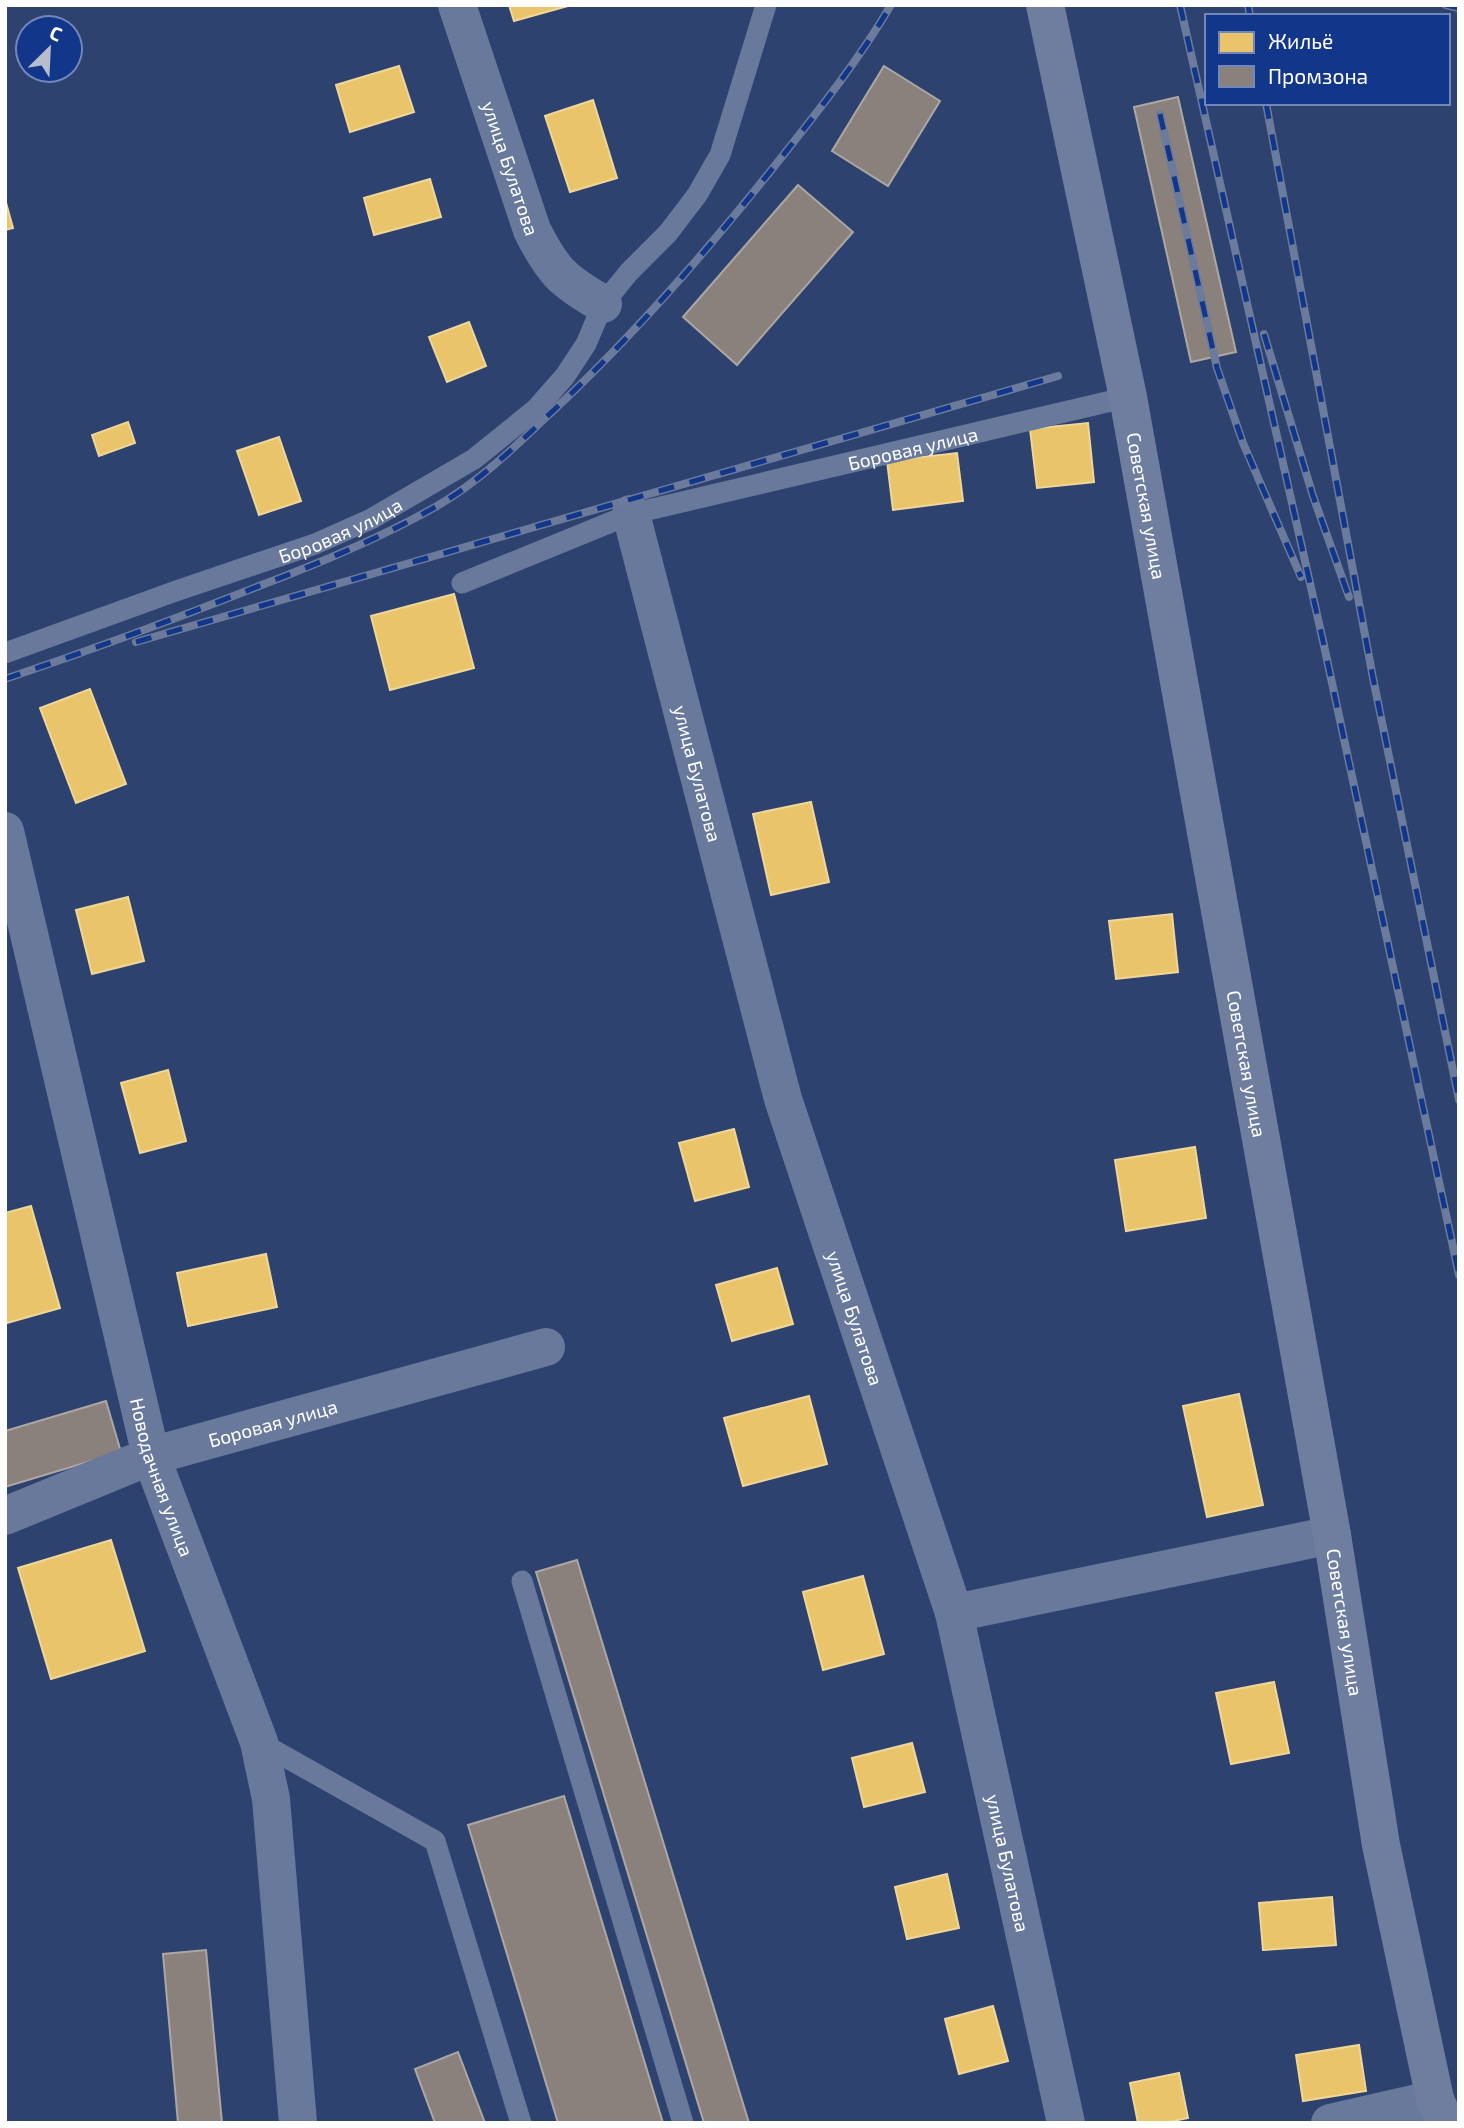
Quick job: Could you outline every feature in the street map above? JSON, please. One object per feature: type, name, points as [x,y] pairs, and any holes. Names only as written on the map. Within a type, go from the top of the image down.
[{"type":"street","name":"улица Булатова","points":[[457,5],[532,230],[548,262],[572,286],[603,304]]},
{"type":"street","name":"Советская улица","points":[[1045,5],[1128,397],[1332,1535],[1381,1845],[1440,2111]]},
{"type":"street","name":"улица Булатова","points":[[631,514],[783,1098],[954,1613],[1066,2123]]},
{"type":"street","name":"Новодачная улица","points":[[5,831],[151,1456],[259,1742],[271,1799],[298,2123]]},
{"type":"street","name":"Боровая улица","points":[[5,1516],[151,1456],[546,1347]]},
{"type":"street","points":[[954,1613],[1332,1535]]},
{"type":"street","points":[[1330,2123],[1440,2111]]},
{"type":"lane","name":"Боровая улица","points":[[5,653],[315,544],[371,519],[474,459],[536,409],[565,376],[586,344],[603,304],[629,272],[668,233],[697,195],[720,155],[766,5]]},
{"type":"lane","name":"Боровая улица","points":[[462,583],[631,514],[1128,397]]},
{"type":"lane","points":[[522,1581],[683,2123]]},
{"type":"lane","points":[[259,1742],[435,1841],[521,2123]]},
{"type":"building: Жильё","points":[[509,5],[568,5],[568,6],[514,21]]},
{"type":"building: Жильё","points":[[399,66],[414,112],[350,132],[336,85]]},
{"type":"building: Жильё","points":[[593,100],[617,178],[570,192],[545,116]]},
{"type":"building: Жильё","points":[[430,179],[441,217],[374,235],[364,198]]},
{"type":"building: Жильё","points":[[5,199],[13,228],[5,230]]},
{"type":"building: Жильё","points":[[469,322],[486,366],[447,382],[429,337]]},
{"type":"building: Жильё","points":[[128,422],[135,443],[99,456],[92,435]]},
{"type":"building: Жильё","points":[[1088,423],[1094,482],[1037,488],[1030,429]]},
{"type":"building: Жильё","points":[[279,437],[301,501],[259,515],[237,451]]},
{"type":"building: Жильё","points":[[957,453],[963,501],[893,510],[887,461]]},
{"type":"building: Жильё","points":[[454,594],[474,668],[390,690],[371,616]]},
{"type":"building: Жильё","points":[[90,689],[126,784],[76,803],[40,708]]},
{"type":"building: Жильё","points":[[811,802],[829,882],[771,895],[753,814]]},
{"type":"building: Жильё","points":[[128,897],[144,961],[92,974],[76,910]]},
{"type":"building: Жильё","points":[[1172,914],[1178,972],[1116,979],[1109,921]]},
{"type":"building: Жильё","points":[[168,1070],[186,1141],[140,1153],[121,1083]]},
{"type":"building: Жильё","points":[[734,1129],[749,1187],[695,1201],[679,1143]]},
{"type":"building: Жильё","points":[[1195,1147],[1206,1218],[1126,1231],[1115,1160]]},
{"type":"building: Жильё","points":[[31,1206],[60,1308],[7,1323],[5,1213]]},
{"type":"building: Жильё","points":[[266,1254],[277,1307],[188,1326],[177,1273]]},
{"type":"building: Жильё","points":[[777,1268],[793,1324],[732,1341],[716,1285]]},
{"type":"building: Жильё","points":[[1239,1394],[1263,1505],[1207,1517],[1183,1406]]},
{"type":"building: Жильё","points":[[809,1396],[827,1464],[743,1486],[724,1418]]},
{"type":"building: Жильё","points":[[111,1540],[145,1651],[51,1679],[18,1568]]},
{"type":"building: Жильё","points":[[863,1576],[884,1654],[823,1670],[803,1592]]},
{"type":"building: Жильё","points":[[1274,1682],[1289,1753],[1231,1764],[1216,1693]]},
{"type":"building: Жильё","points":[[912,1743],[925,1792],[864,1807],[852,1758]]},
{"type":"building: Жильё","points":[[947,1874],[959,1928],[907,1939],[895,1887]]},
{"type":"building: Жильё","points":[[1332,1897],[1336,1945],[1263,1950],[1259,1903]]},
{"type":"building: Жильё","points":[[993,2006],[1008,2061],[959,2074],[945,2019]]},
{"type":"building: Жильё","points":[[1359,2045],[1366,2091],[1303,2101],[1296,2055]]},
{"type":"building: Жильё","points":[[1179,2073],[1188,2118],[1164,2123],[1138,2123],[1130,2083]]},
{"type":"building: Промзона","points":[[884,66],[940,101],[888,186],[832,151]]},
{"type":"building: Промзона","points":[[1178,97],[1236,352],[1191,362],[1134,107]]},
{"type":"building: Промзона","points":[[798,185],[853,232],[737,365],[683,317]]},
{"type":"building: Промзона","points":[[106,1401],[121,1452],[5,1487],[5,1431]]},
{"type":"building: Промзона","points":[[577,1560],[749,2123],[704,2123],[536,1572]]},
{"type":"building: Промзона","points":[[564,1796],[663,2123],[558,2123],[468,1825]]},
{"type":"building: Промзона","points":[[206,1950],[222,2123],[178,2123],[163,1954]]},
{"type":"building: Промзона","points":[[458,2052],[485,2123],[435,2123],[415,2069]]},
{"type":"railway","points":[[5,679],[164,622],[327,559],[416,518],[470,484],[515,447],[586,379],[670,291],[820,108],[891,5]]},
{"type":"railway","points":[[1180,5],[1323,641],[1459,1275]]},
{"type":"railway","points":[[1248,5],[1250,14]]},
{"type":"railway","points":[[1446,5],[1459,8]]},
{"type":"railway","points":[[1266,105],[1373,678],[1459,1100]]},
{"type":"railway","points":[[1160,114],[1217,368],[1243,443],[1301,577]]},
{"type":"railway","points":[[1264,334],[1313,496],[1349,597]]},
{"type":"railway","points":[[136,642],[1058,376]]}]
